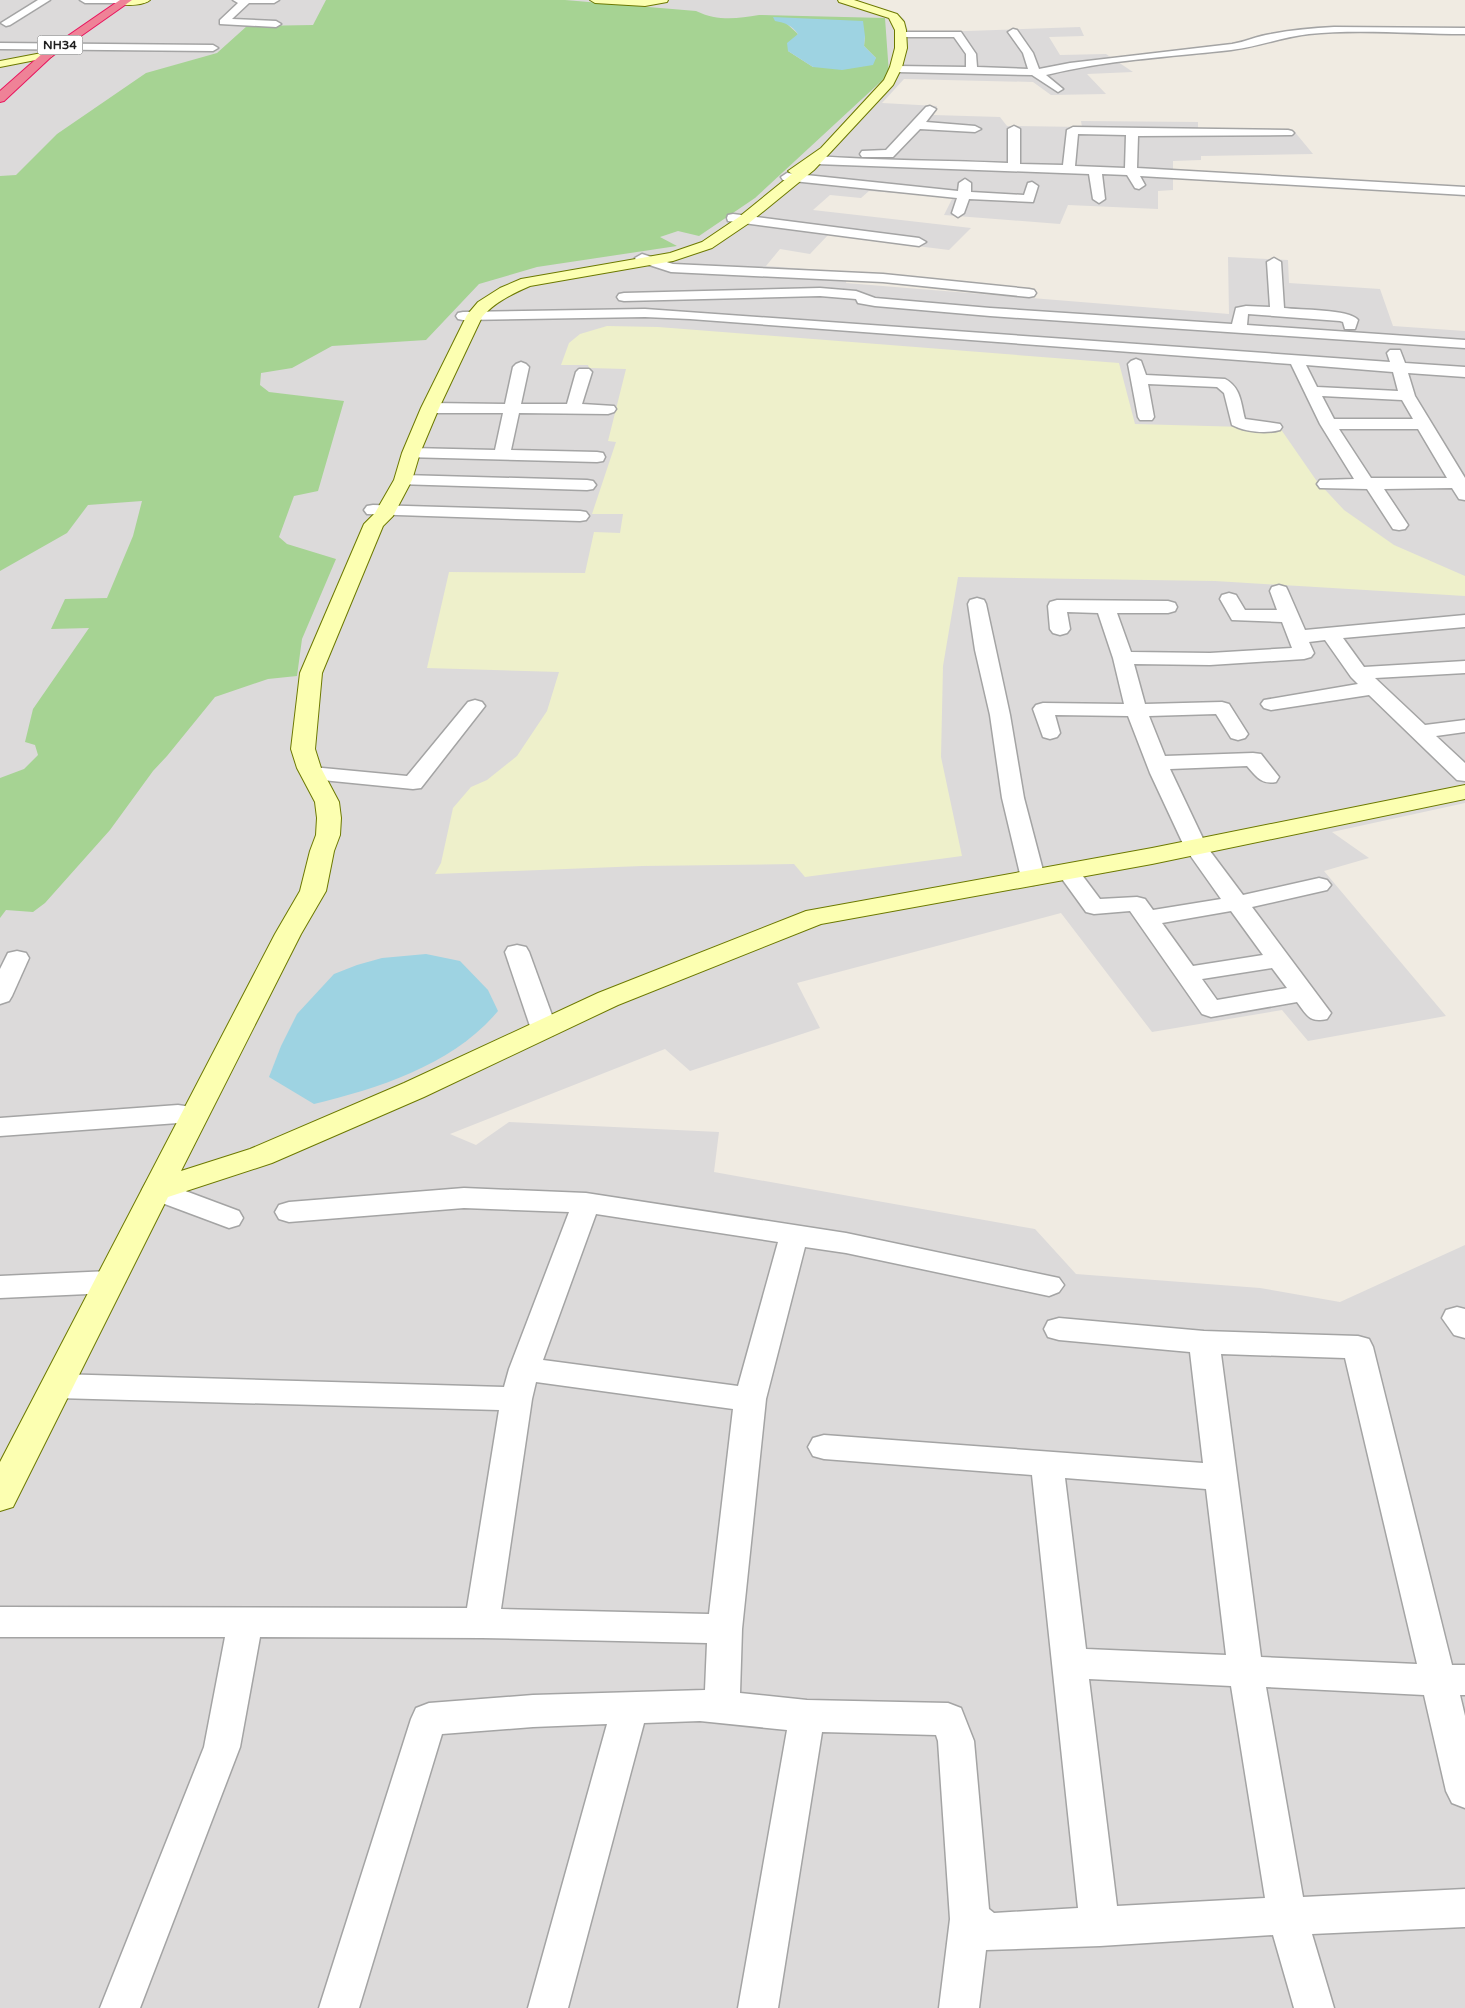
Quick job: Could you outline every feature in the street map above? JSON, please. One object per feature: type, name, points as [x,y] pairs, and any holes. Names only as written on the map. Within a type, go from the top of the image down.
[{"type":"highway","name":"NH34","points":[[0,98],[56,47],[125,1]]},
{"type":"street","points":[[2,24],[45,0]]},
{"type":"street","points":[[85,0],[145,0]]},
{"type":"street","points":[[274,0],[241,0],[224,22],[276,24]]},
{"type":"street","points":[[595,0],[646,4],[663,0]]},
{"type":"street","points":[[404,430],[441,352],[469,316],[493,299],[526,282],[673,257],[707,245],[792,177],[809,167],[889,82],[897,69],[903,35],[898,20],[894,16],[842,0]]},
{"type":"street","points":[[17,6],[34,7]]},
{"type":"street","points":[[897,69],[1045,72],[1070,66],[1232,47],[1270,37],[1309,31],[1465,31]]},
{"type":"street","points":[[1013,32],[1028,53],[1035,72],[1058,89]]},
{"type":"street","points":[[903,35],[958,34],[971,54],[972,70]]},
{"type":"street","points":[[0,46],[213,48]]},
{"type":"street","points":[[0,64],[46,55]]},
{"type":"street","points":[[818,158],[886,155],[918,125],[930,109]]},
{"type":"street","points":[[918,125],[978,125],[948,164]]},
{"type":"street","points":[[1014,129],[1014,167]]},
{"type":"street","points":[[1069,170],[1073,130],[1132,132],[1166,137],[1288,134]]},
{"type":"street","points":[[1132,132],[1136,147],[1131,172],[1140,187]]},
{"type":"street","points":[[818,158],[859,163],[948,164],[1131,172],[1465,191]]},
{"type":"street","points":[[958,213],[971,166]]},
{"type":"street","points":[[1095,171],[1099,199]]},
{"type":"street","points":[[792,177],[892,189],[965,189],[1030,192],[1024,212]]},
{"type":"street","points":[[965,189],[996,185]]},
{"type":"street","points":[[739,219],[918,242]]},
{"type":"street","points":[[647,260],[671,268],[883,278],[1029,293]]},
{"type":"street","points":[[1274,262],[1277,312]]},
{"type":"street","points":[[469,316],[604,303],[820,292],[856,295],[861,296],[863,300],[980,311],[1390,338],[1465,345]]},
{"type":"street","points":[[849,328],[863,300]]},
{"type":"street","points":[[604,303],[645,313],[1465,372]]},
{"type":"street","points":[[1239,329],[1241,311],[1342,317],[1351,320],[1350,326]]},
{"type":"street","points":[[0,1497],[288,934],[313,891],[322,851],[328,835],[329,818],[328,802],[312,773],[303,749],[311,672],[378,515],[403,480],[411,453],[469,316]]},
{"type":"street","points":[[1176,352],[1177,325]]},
{"type":"street","points":[[1390,338],[1407,396],[1422,424],[1463,487]]},
{"type":"street","points":[[1133,349],[1146,417]]},
{"type":"street","points":[[1296,360],[1328,424],[1399,525]]},
{"type":"street","points":[[502,455],[521,367]]},
{"type":"street","points":[[573,409],[584,372]]},
{"type":"street","points":[[1139,379],[1208,382],[1226,385],[1231,390],[1238,422],[1244,425],[1274,427]]},
{"type":"street","points":[[1311,391],[1407,396]]},
{"type":"street","points":[[430,408],[608,409]]},
{"type":"street","points":[[1328,424],[1422,424]]},
{"type":"street","points":[[411,453],[597,457]]},
{"type":"street","points":[[403,480],[587,486]]},
{"type":"street","points":[[378,515],[384,483]]},
{"type":"street","points":[[1326,484],[1369,483],[1463,487]]},
{"type":"street","points":[[378,515],[580,516]]},
{"type":"street","points":[[1123,658],[1210,659],[1304,653],[1278,590]]},
{"type":"street","points":[[1229,599],[1239,616],[1289,616]]},
{"type":"street","points":[[977,604],[1000,715],[1013,798],[1033,878]]},
{"type":"street","points":[[1060,629],[1056,606],[1168,607]]},
{"type":"street","points":[[1106,607],[1123,658],[1136,710],[1157,763],[1196,848],[1318,1013]]},
{"type":"street","points":[[1297,637],[1465,621]]},
{"type":"street","points":[[1330,634],[1358,673],[1465,775]]},
{"type":"street","points":[[1358,673],[1465,667]]},
{"type":"street","points":[[1271,704],[1374,688]]},
{"type":"street","points":[[312,773],[414,783],[474,706]]},
{"type":"street","points":[[1050,734],[1043,709],[1136,710],[1222,708],[1238,734]]},
{"type":"street","points":[[1420,732],[1465,726]]},
{"type":"street","points":[[1157,763],[1253,759],[1268,777]]},
{"type":"street","points":[[156,1190],[261,1156],[414,1090],[608,999],[815,917],[1196,848],[1465,792]]},
{"type":"street","points":[[1068,872],[1094,907],[1138,904],[1211,1009],[1303,993]]},
{"type":"street","points":[[1148,918],[1237,903],[1319,885]]},
{"type":"street","points":[[517,952],[544,1029]]},
{"type":"street","points":[[0,996],[17,958]]},
{"type":"street","points":[[1186,974],[1279,960]]},
{"type":"street","points":[[0,1127],[178,1114],[195,1115]]},
{"type":"street","points":[[156,1190],[229,1218]]},
{"type":"street","points":[[290,1212],[464,1198],[586,1202],[846,1243],[1049,1285]]},
{"type":"street","points":[[482,1623],[516,1399],[524,1368],[586,1202]]},
{"type":"street","points":[[722,1707],[725,1629],[750,1399],[794,1235]]},
{"type":"street","points":[[0,1287],[110,1282]]},
{"type":"street","points":[[1059,1329],[1204,1342],[1358,1346],[1452,1680],[1465,1791]]},
{"type":"street","points":[[1204,1342],[1246,1671],[1286,1916],[1314,2008]]},
{"type":"street","points":[[524,1368],[750,1399]]},
{"type":"street","points":[[57,1386],[516,1399]]},
{"type":"street","points":[[824,1447],[1221,1477]]},
{"type":"street","points":[[1047,1464],[1100,1927]]},
{"type":"street","points":[[0,1622],[482,1623],[725,1629]]},
{"type":"street","points":[[120,2008],[222,1747],[245,1622]]},
{"type":"street","points":[[1070,1663],[1452,1680]]},
{"type":"street","points":[[339,2008],[430,1719],[630,1707],[700,1705],[807,1716],[948,1719],[956,1741],[970,1919],[959,2008]]},
{"type":"street","points":[[548,2008],[630,1707]]},
{"type":"street","points":[[758,2008],[807,1716]]},
{"type":"street","points":[[970,1919],[988,1932],[1465,1908]]},
{"type":"shaded area","points":[[0,0],[851,0],[898,14],[904,19],[909,33],[1080,27],[1084,36],[1049,37],[1060,55],[1106,54],[1133,72],[1087,74],[1106,94],[1051,95],[1033,82],[904,79],[882,103],[937,106],[933,115],[1000,117],[1007,126],[1082,127],[1081,121],[1198,122],[1198,130],[1294,131],[1313,154],[1201,156],[1201,160],[1173,161],[1173,190],[1158,191],[1158,209],[1068,205],[1060,224],[944,215],[953,197],[869,191],[861,198],[830,195],[813,210],[971,228],[949,250],[828,235],[810,254],[780,249],[766,266],[848,272],[846,283],[1229,314],[1228,257],[1288,260],[1289,283],[1380,289],[1393,326],[1465,331],[1465,803],[1332,832],[1369,858],[1324,871],[1446,1016],[1308,1041],[1282,1010],[1152,1032],[1061,913],[797,983],[820,1028],[690,1071],[665,1049],[450,1134],[476,1145],[509,1122],[719,1132],[714,1172],[1035,1229],[1076,1274],[1260,1288],[1340,1302],[1465,1245],[1465,2008],[0,2008]]},
{"type":"green space","points":[[326,0],[565,0],[696,11],[719,18],[759,15],[885,18],[889,74],[755,198],[699,236],[678,231],[660,237],[677,246],[537,267],[479,284],[426,340],[332,346],[292,368],[261,373],[260,385],[269,392],[344,401],[318,491],[294,496],[279,537],[287,544],[336,559],[302,639],[297,676],[268,679],[215,697],[153,771],[110,830],[45,903],[33,912],[6,910],[0,918],[0,778],[24,769],[38,755],[35,745],[25,742],[33,709],[89,628],[51,629],[65,599],[107,598],[133,536],[142,501],[88,505],[67,533],[0,571],[0,176],[16,175],[57,134],[146,73],[217,53],[247,26],[313,25]],"holes":[[[787,24],[865,36],[864,46],[876,58],[864,66],[813,67],[788,51],[798,34]]]},
{"type":"green space","points":[[607,326],[658,327],[1119,363],[1135,424],[1280,428],[1316,480],[1344,510],[1394,545],[1465,576],[1465,596],[1215,581],[958,577],[943,666],[941,757],[962,856],[805,877],[794,864],[642,866],[435,874],[441,863],[453,808],[471,787],[487,780],[517,756],[547,711],[559,672],[427,668],[449,572],[585,573],[594,532],[620,533],[623,514],[592,514],[616,442],[608,441],[626,369],[589,368],[588,365],[561,365],[569,343],[580,334]]},
{"type":"water","points":[[773,17],[863,21],[864,46],[876,58],[873,65],[842,70],[813,67],[788,51],[787,43],[798,34],[788,25],[775,21]]},
{"type":"water","points":[[426,954],[460,961],[488,990],[498,1011],[480,1030],[460,1046],[390,1082],[314,1104],[269,1077],[281,1046],[297,1014],[334,974],[382,958]]}]
